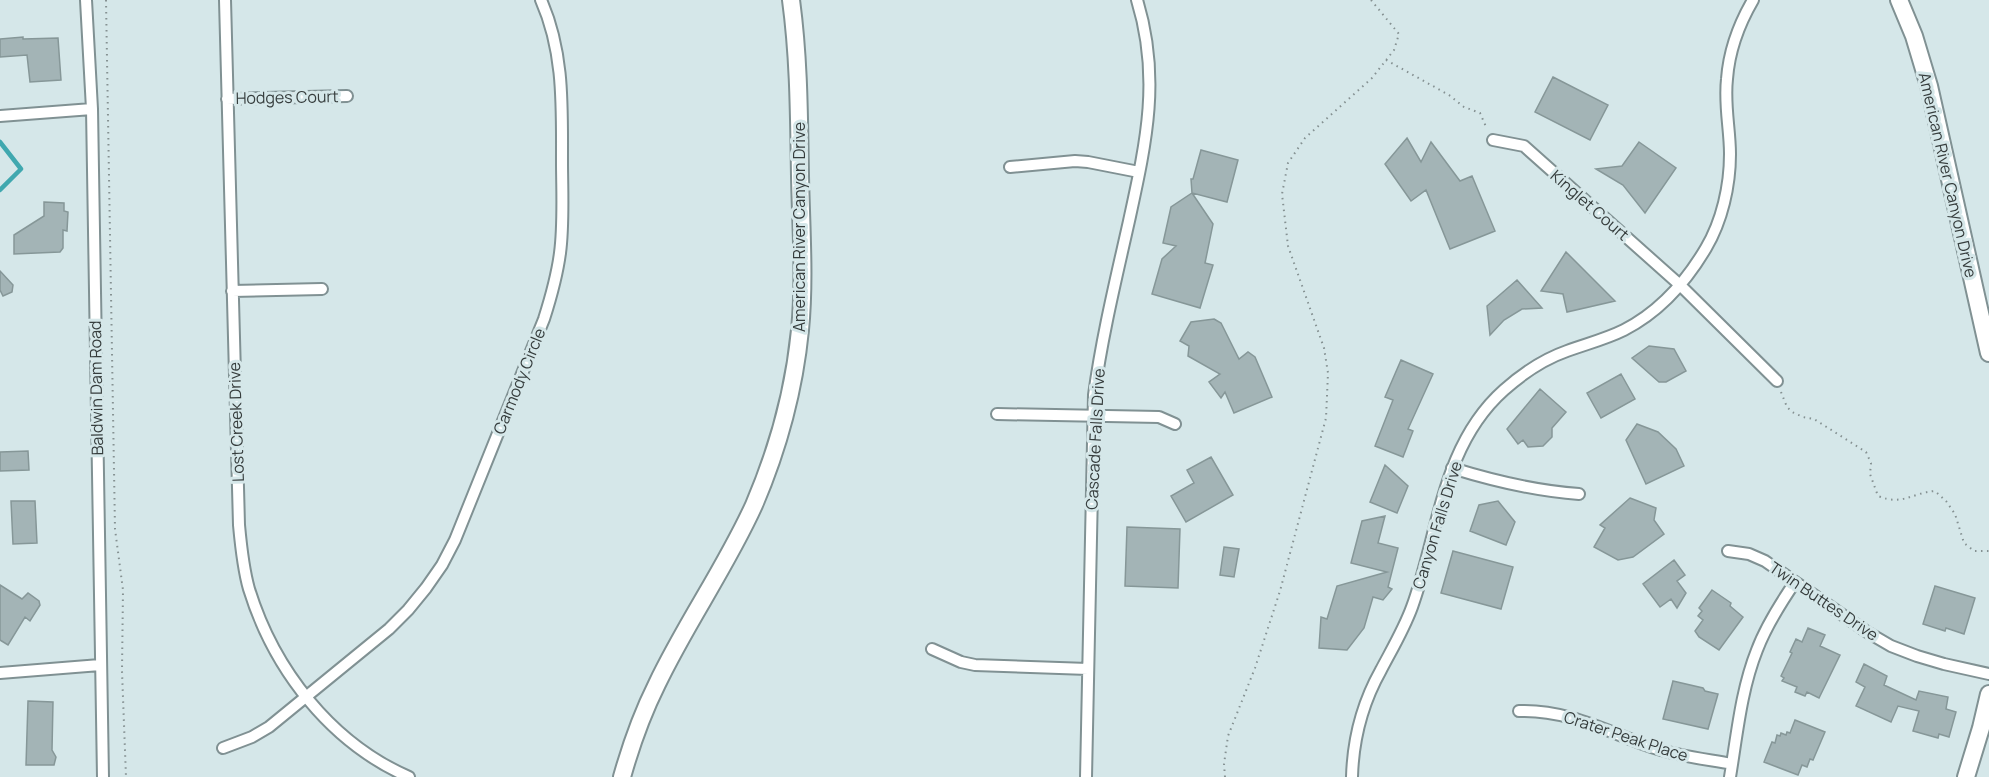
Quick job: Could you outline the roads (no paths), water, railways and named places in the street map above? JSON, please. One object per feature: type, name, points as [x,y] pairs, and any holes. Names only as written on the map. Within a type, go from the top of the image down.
[{"type":"street","name":"Baldwin Dam Road","points":[[86,0],[92,109],[103,777]]},
{"type":"street","name":"Lost Creek Drive","points":[[225,0],[238,525],[249,587],[258,616],[282,663],[306,697],[346,738],[409,777]]},
{"type":"street","name":"Carmody Circle","points":[[223,748],[252,737],[269,727],[389,629],[426,588],[442,565],[454,540],[553,293],[561,238],[562,89],[555,41],[549,17],[541,0]]},
{"type":"street","name":"American River Canyon Drive","points":[[622,777],[642,716],[658,682],[753,507],[776,446],[789,402],[799,338],[802,292],[798,75],[796,33],[791,0]]},
{"type":"street","name":"Cascade Falls Drive","points":[[1086,777],[1093,416],[1099,357],[1148,126],[1150,85],[1147,43],[1137,0]]},
{"type":"street","name":"Canyon Falls Drive","points":[[1352,777],[1356,739],[1370,692],[1404,628],[1413,605],[1452,468],[1476,422],[1503,391],[1528,371],[1565,352],[1595,342],[1632,325],[1666,300],[1697,263],[1708,245],[1723,206],[1727,185],[1730,154],[1726,110],[1727,79],[1736,38],[1753,0]]},
{"type":"street","name":"American River Canyon Drive","points":[[1899,0],[1914,36],[1929,86],[1989,353]]},
{"type":"street","name":"Hodges Court","points":[[227,99],[347,96]]},
{"type":"street","points":[[0,116],[92,109]]},
{"type":"street","name":"Kinglet Court","points":[[1493,140],[1524,146],[1680,285],[1777,381]]},
{"type":"street","points":[[1010,166],[1075,161],[1139,172]]},
{"type":"street","points":[[232,291],[322,289]]},
{"type":"street","points":[[997,414],[1159,417],[1175,424]]},
{"type":"street","points":[[1452,468],[1525,488],[1579,494]]},
{"type":"street","name":"Twin Buttes Drive","points":[[1728,551],[1740,551],[1757,557],[1867,633],[1891,646],[1944,664],[1989,674]]},
{"type":"street","points":[[1730,777],[1745,692],[1756,652],[1767,626],[1795,582]]},
{"type":"street","points":[[932,649],[975,665],[1088,669]]},
{"type":"street","points":[[0,673],[100,665]]},
{"type":"street","points":[[1966,777],[1989,694]]},
{"type":"street","name":"Crater Peak Place","points":[[1519,711],[1550,712],[1570,716],[1653,748],[1732,764]]},
{"type":"waterway","points":[[0,142],[21,169],[0,190]]}]
